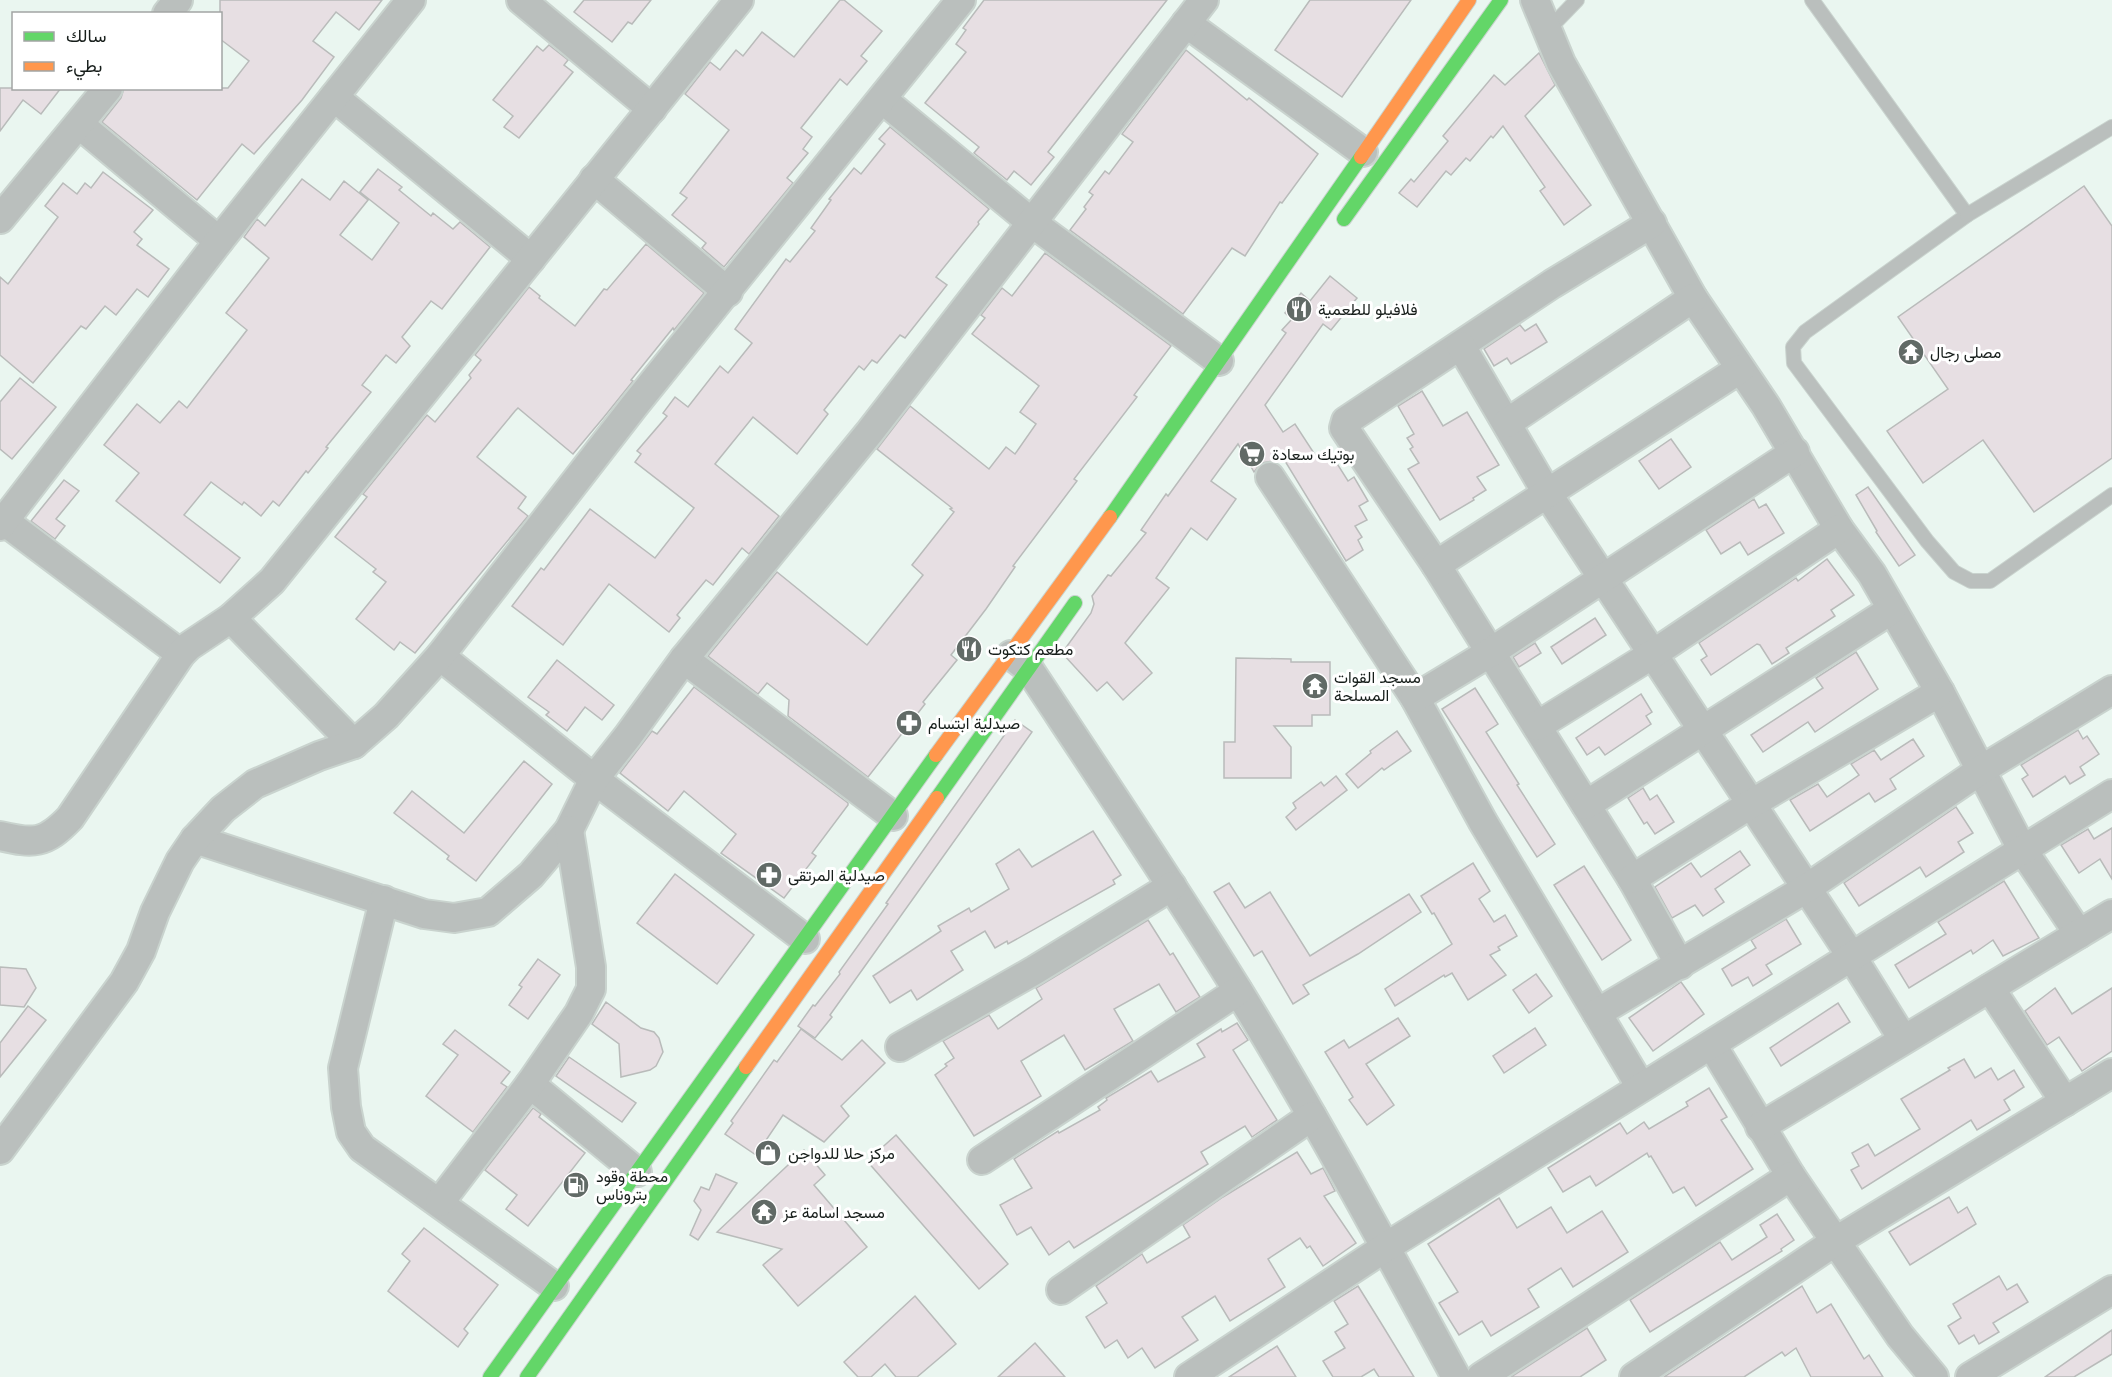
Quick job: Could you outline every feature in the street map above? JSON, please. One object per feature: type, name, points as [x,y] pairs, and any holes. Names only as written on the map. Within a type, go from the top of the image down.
[{"type":"main road","points":[[526,1377],[616,1226],[1020,662],[1219,361],[1469,0]]},
{"type":"main road","points":[[1337,228],[1501,0]]},
{"type":"main road","points":[[490,1377],[554,1287],[616,1226],[637,1172],[893,816],[1020,662],[1082,593]]},
{"type":"street","points":[[169,12],[178,0]]},
{"type":"street","points":[[181,654],[2,523],[219,241],[411,0]]},
{"type":"street","points":[[521,0],[652,110]]},
{"type":"street","points":[[0,836],[23,842],[35,842],[57,831],[70,819],[181,654],[189,646],[231,618],[272,581],[739,0]]},
{"type":"street","points":[[0,1150],[124,982],[141,951],[155,912],[180,861],[195,839],[223,809],[255,784],[319,756],[354,744],[386,716],[440,656],[634,406],[961,0]]},
{"type":"street","points":[[195,839],[424,914],[454,918],[488,912],[531,875],[569,830],[594,779],[684,659],[869,433],[1204,0]]},
{"type":"street","points":[[1535,0],[1561,63],[1693,298],[1794,452],[1839,529],[1872,574],[1940,692],[2022,849],[2079,934]]},
{"type":"street","points":[[1186,23],[1363,152]]},
{"type":"street","points":[[4,206],[80,125],[106,90]]},
{"type":"street","points":[[334,97],[531,259]]},
{"type":"street","points":[[882,99],[1032,222],[1219,361]]},
{"type":"street","points":[[80,125],[219,241]]},
{"type":"street","points":[[594,179],[728,292]]},
{"type":"street","points":[[1652,223],[1552,284],[1346,421],[1344,428],[1491,652],[1632,879],[1680,964]]},
{"type":"street","points":[[1507,423],[1693,298]]},
{"type":"street","points":[[1461,346],[1547,493],[1852,957],[1903,1039]]},
{"type":"street","points":[[1436,566],[1740,369]]},
{"type":"street","points":[[1414,698],[1491,652],[1794,452]]},
{"type":"street","points":[[1270,477],[1414,698],[1484,822],[1641,1087]]},
{"type":"street","points":[[1537,726],[1653,654],[1839,529]]},
{"type":"street","points":[[1586,805],[1891,610]]},
{"type":"street","points":[[231,618],[354,744]]},
{"type":"street","points":[[440,656],[594,779],[805,939]]},
{"type":"street","points":[[684,659],[893,816]]},
{"type":"street","points":[[1020,662],[1172,886],[1238,991],[1386,1247],[1456,1377]]},
{"type":"street","points":[[1632,879],[1751,804],[1940,692]]},
{"type":"street","points":[[1597,1012],[1807,888],[1981,770],[2110,695]]},
{"type":"street","points":[[1190,1377],[1386,1247],[2112,794]]},
{"type":"street","points":[[440,1202],[530,1084],[579,1013],[591,989],[591,967],[569,830]]},
{"type":"street","points":[[900,1047],[1035,970],[1172,886]]},
{"type":"street","points":[[384,900],[343,1068],[346,1107],[351,1132],[362,1148],[440,1202],[554,1287]]},
{"type":"street","points":[[1760,1126],[2112,914]]},
{"type":"street","points":[[1990,988],[2064,1102]]},
{"type":"street","points":[[982,1160],[1238,991]]},
{"type":"street","points":[[1712,1045],[1791,1176],[1900,1336],[1934,1377]]},
{"type":"street","points":[[1634,1377],[1836,1241],[2112,1073]]},
{"type":"street","points":[[530,1084],[637,1172]]},
{"type":"street","points":[[1061,1290],[1312,1116]]},
{"type":"street","points":[[1481,1377],[1791,1176]]},
{"type":"street","points":[[1970,1377],[2112,1290]]},
{"type":"lane","points":[[1547,32],[1577,0]]},
{"type":"lane","points":[[1812,0],[1967,215]]},
{"type":"lane","points":[[2112,127],[1967,215],[1805,332],[1793,347],[1794,363],[1927,541],[1954,572],[1971,581],[1990,581],[2112,495]]},
{"type":"building","points":[[220,0],[382,0],[359,30],[336,12],[313,41],[334,57],[302,100],[254,154],[242,144],[197,200],[102,122],[121,98],[123,90],[222,90],[222,88],[228,88],[249,61],[222,41],[222,12],[220,12]]},
{"type":"building","points":[[584,0],[651,0],[632,24],[628,22],[612,42],[574,12]]},
{"type":"building","points":[[840,0],[844,0],[882,31],[861,56],[867,61],[847,85],[840,79],[801,128],[812,137],[803,149],[808,153],[787,178],[793,183],[724,267],[702,248],[706,243],[672,215],[687,198],[680,193],[729,130],[685,94],[710,62],[720,70],[736,50],[743,56],[762,32],[794,57]]},
{"type":"building","points":[[984,0],[1167,0],[1048,152],[1054,157],[1031,185],[1014,171],[1007,180],[974,153],[979,147],[925,103],[966,52],[956,44],[966,30],[963,28]]},
{"type":"building","points":[[1310,0],[1411,0],[1342,97],[1275,50]]},
{"type":"building","points":[[549,45],[568,60],[564,65],[573,72],[519,138],[504,127],[513,116],[493,100],[537,46],[543,51]]},
{"type":"building","points":[[1186,50],[1318,154],[1282,203],[1280,202],[1245,256],[1232,248],[1183,314],[1070,230],[1086,209],[1084,207],[1093,195],[1089,192],[1105,171],[1109,174],[1133,142],[1122,134]]},
{"type":"building","points":[[1539,53],[1555,85],[1525,116],[1591,205],[1564,225],[1540,191],[1545,187],[1503,126],[1493,138],[1491,136],[1470,161],[1466,158],[1451,175],[1446,171],[1417,207],[1399,193],[1411,179],[1414,182],[1448,141],[1443,136],[1494,75],[1505,85]]},
{"type":"building","points":[[0,88],[59,90],[41,114],[23,100],[0,131]]},
{"type":"building","points":[[890,127],[989,209],[936,277],[947,285],[905,338],[900,335],[877,363],[872,360],[864,370],[859,366],[824,410],[828,414],[797,454],[753,417],[715,464],[779,516],[749,554],[742,548],[713,585],[706,580],[677,615],[680,618],[669,632],[609,584],[563,645],[512,606],[541,568],[544,570],[590,509],[655,558],[694,508],[635,462],[641,454],[637,451],[667,416],[663,413],[675,397],[688,407],[720,366],[728,373],[752,343],[735,329],[786,259],[790,262],[815,231],[811,228],[831,200],[829,199],[854,168],[861,174],[885,144],[879,139]]},
{"type":"building","points":[[378,169],[402,187],[399,190],[431,216],[433,213],[453,229],[460,222],[490,247],[442,309],[431,301],[402,337],[410,346],[396,363],[386,355],[362,385],[371,392],[308,473],[306,471],[279,506],[273,501],[261,516],[244,502],[242,505],[211,482],[184,515],[240,558],[220,583],[116,501],[139,473],[104,445],[137,404],[160,423],[179,401],[187,408],[247,330],[226,313],[269,258],[244,237],[257,219],[265,226],[302,179],[330,200],[344,181],[368,200],[340,235],[372,260],[399,223],[360,192]]},
{"type":"building","points":[[103,172],[153,210],[134,232],[142,239],[137,245],[169,269],[148,297],[137,289],[116,315],[105,306],[86,329],[81,326],[33,383],[0,355],[0,277],[8,284],[58,217],[45,206],[63,183],[77,194],[85,183],[91,188]]},
{"type":"building","points":[[2084,186],[2112,226],[2112,458],[2034,512],[1983,440],[1923,483],[1887,431],[1948,389],[1898,317]]},
{"type":"building","points":[[646,244],[704,293],[674,330],[673,328],[573,454],[518,408],[515,411],[477,457],[526,497],[518,508],[528,516],[415,653],[400,642],[394,650],[356,619],[386,582],[373,572],[376,569],[335,537],[367,497],[363,494],[427,415],[435,422],[471,378],[469,375],[481,360],[475,355],[529,287],[540,296],[539,298],[575,326],[604,289],[607,290]]},
{"type":"building","points":[[1045,253],[1171,346],[1134,395],[1137,397],[1074,479],[1077,481],[1013,566],[1015,567],[986,609],[951,655],[957,660],[868,777],[788,716],[789,700],[767,683],[758,694],[708,656],[777,572],[867,645],[923,575],[912,565],[954,512],[950,509],[952,508],[877,449],[910,406],[989,469],[1006,447],[1015,454],[1036,424],[1020,412],[1039,386],[972,334],[985,318],[981,315],[1002,288],[1012,296]]},
{"type":"building","points":[[1330,276],[1357,298],[1331,330],[1323,324],[1265,405],[1283,432],[1295,424],[1319,461],[1331,454],[1348,481],[1354,477],[1368,501],[1359,506],[1367,520],[1355,526],[1362,537],[1358,540],[1363,550],[1346,561],[1282,456],[1273,461],[1261,463],[1254,472],[1238,444],[1211,481],[1236,499],[1207,540],[1191,528],[1156,578],[1169,588],[1125,643],[1152,673],[1123,700],[1107,682],[1097,691],[1062,653],[1091,613],[1094,604],[1092,596],[1146,533],[1141,530],[1166,494],[1168,496],[1286,333],[1282,330],[1292,319],[1285,313],[1301,293],[1310,301]]},
{"type":"building","points":[[1536,324],[1547,342],[1511,364],[1507,358],[1494,366],[1484,349],[1520,325],[1525,331]]},
{"type":"building","points":[[20,378],[56,407],[12,459],[0,449],[0,402]]},
{"type":"building","points":[[1422,391],[1443,426],[1467,412],[1499,465],[1477,477],[1486,490],[1473,498],[1474,500],[1440,520],[1408,469],[1419,463],[1410,449],[1413,447],[1407,438],[1414,434],[1398,406]]},
{"type":"building","points":[[1671,439],[1691,467],[1659,489],[1639,461]]},
{"type":"building","points":[[64,480],[79,491],[56,519],[65,526],[55,539],[31,521]]},
{"type":"building","points":[[1868,487],[1915,555],[1899,566],[1876,532],[1856,495]]},
{"type":"building","points":[[1754,499],[1759,508],[1766,504],[1784,533],[1748,555],[1740,542],[1721,554],[1706,530]]},
{"type":"building","points":[[1827,559],[1854,595],[1831,610],[1835,616],[1786,648],[1789,653],[1772,664],[1757,644],[1711,675],[1701,660],[1707,656],[1699,643],[1796,578],[1798,581]]},
{"type":"building","points":[[1595,618],[1606,635],[1562,664],[1551,647]]},
{"type":"building","points":[[1535,643],[1541,653],[1519,667],[1513,657]]},
{"type":"building","points":[[1856,652],[1878,689],[1815,732],[1808,722],[1763,752],[1751,735],[1823,688],[1816,678]]},
{"type":"building","points":[[1236,658],[1330,662],[1330,715],[1312,715],[1312,726],[1274,726],[1291,747],[1291,778],[1224,778],[1224,742],[1235,742]]},
{"type":"building","points":[[557,660],[614,705],[602,720],[585,707],[567,731],[546,715],[549,712],[528,697]]},
{"type":"building","points":[[694,687],[848,803],[812,853],[816,856],[784,898],[721,853],[736,834],[684,791],[668,811],[620,773],[652,731],[657,734]]},
{"type":"building","points":[[1475,688],[1498,724],[1486,732],[1555,844],[1537,857],[1442,709]]},
{"type":"building","points":[[1641,694],[1652,712],[1646,716],[1651,724],[1605,755],[1599,747],[1587,755],[1576,738]]},
{"type":"building","points":[[1015,720],[1032,732],[815,1038],[798,1026],[840,974],[839,972],[888,904],[886,903]]},
{"type":"building","points":[[2078,730],[2083,739],[2087,736],[2099,754],[2080,767],[2085,775],[2070,784],[2065,776],[2033,797],[2022,779],[2028,775],[2021,765]]},
{"type":"building","points":[[1397,731],[1411,751],[1384,770],[1382,768],[1358,788],[1346,774],[1371,753],[1370,751]]},
{"type":"building","points":[[1913,739],[1924,756],[1890,779],[1896,789],[1875,802],[1869,793],[1810,831],[1790,800],[1818,784],[1827,797],[1859,775],[1851,764],[1874,750],[1881,760]]},
{"type":"building","points":[[524,761],[552,784],[476,881],[447,859],[449,856],[394,813],[412,791],[464,833]]},
{"type":"building","points":[[1336,776],[1347,790],[1296,830],[1286,817],[1296,808],[1293,803],[1321,782],[1324,786]]},
{"type":"building","points":[[1643,788],[1650,800],[1657,795],[1674,822],[1655,834],[1647,822],[1644,824],[1628,798]]},
{"type":"building","points":[[1956,807],[1973,833],[1958,842],[1964,852],[1926,877],[1920,867],[1859,906],[1844,883]]},
{"type":"building","points":[[2112,828],[2112,879],[2100,859],[2079,873],[2061,845],[2088,829],[2094,839]]},
{"type":"building","points":[[1093,831],[1121,875],[1113,880],[1115,884],[1008,944],[1007,941],[995,948],[985,931],[951,951],[963,970],[917,1000],[911,990],[890,1003],[873,976],[941,931],[938,926],[969,908],[971,912],[1009,889],[996,864],[1019,849],[1032,867]]},
{"type":"building","points":[[1740,851],[1750,865],[1715,889],[1724,902],[1703,916],[1695,905],[1672,918],[1655,887],[1691,863],[1701,877]]},
{"type":"building","points":[[1473,863],[1490,891],[1479,899],[1494,922],[1505,915],[1517,936],[1498,947],[1500,950],[1490,955],[1506,975],[1468,1000],[1452,973],[1445,977],[1444,975],[1395,1006],[1385,989],[1452,944],[1421,896]]},
{"type":"building","points":[[1584,866],[1631,940],[1602,960],[1554,885]]},
{"type":"building","points":[[675,874],[754,935],[717,984],[637,923]]},
{"type":"building","points":[[2004,881],[2039,938],[2003,956],[1993,940],[1973,954],[1971,950],[1909,988],[1895,965],[1946,934],[1938,922]]},
{"type":"building","points":[[1229,883],[1245,908],[1270,892],[1310,956],[1409,894],[1421,912],[1358,954],[1303,985],[1309,994],[1293,1004],[1262,951],[1254,956],[1214,892]]},
{"type":"building","points":[[1786,919],[1801,944],[1766,965],[1772,974],[1753,986],[1748,977],[1732,986],[1722,969],[1756,948],[1751,940]]},
{"type":"building","points":[[1148,920],[1170,955],[1173,953],[1200,997],[1176,1012],[1159,984],[1114,1009],[1133,1041],[1085,1070],[1064,1035],[1021,1061],[1041,1096],[974,1136],[935,1075],[954,1058],[943,1041],[989,1015],[998,1029],[1042,999],[1036,988]]},
{"type":"building","points":[[538,959],[560,975],[528,1019],[509,1005],[522,987],[519,985]]},
{"type":"building","points":[[0,967],[26,969],[36,988],[24,1007],[0,1005]]},
{"type":"building","points":[[1536,974],[1552,996],[1529,1013],[1513,990]]},
{"type":"building","points":[[1681,982],[1704,1014],[1653,1051],[1629,1018]]},
{"type":"building","points":[[2055,988],[2072,1014],[2112,988],[2112,1051],[2082,1071],[2059,1037],[2047,1045],[2025,1011]]},
{"type":"building","points":[[606,1002],[641,1028],[654,1032],[659,1038],[663,1052],[656,1066],[650,1070],[621,1077],[619,1044],[592,1024]]},
{"type":"building","points":[[1838,1003],[1850,1022],[1781,1066],[1770,1048]]},
{"type":"building","points":[[28,1006],[46,1020],[0,1077],[0,1043]]},
{"type":"building","points":[[1398,1018],[1410,1036],[1366,1064],[1394,1105],[1367,1125],[1349,1100],[1353,1097],[1325,1052],[1344,1040],[1349,1048]]},
{"type":"building","points":[[1237,1023],[1248,1040],[1233,1050],[1277,1120],[1252,1137],[1245,1126],[1201,1152],[1208,1164],[1074,1248],[1069,1241],[1049,1255],[1031,1227],[1017,1235],[1000,1205],[1032,1188],[1014,1159],[1058,1131],[1059,1133],[1100,1110],[1098,1107],[1107,1100],[1106,1098],[1151,1071],[1158,1082],[1205,1057],[1197,1044],[1221,1029],[1222,1032]]},
{"type":"building","points":[[1535,1028],[1546,1045],[1504,1073],[1493,1056]]},
{"type":"building","points":[[801,1029],[842,1060],[862,1040],[885,1063],[841,1106],[849,1116],[824,1142],[783,1115],[756,1155],[725,1134],[733,1123],[731,1121],[774,1060],[777,1062]]},
{"type":"building","points":[[455,1030],[510,1072],[501,1083],[507,1087],[473,1132],[426,1096],[458,1055],[443,1044]]},
{"type":"building","points":[[569,1057],[636,1103],[622,1122],[556,1076]]},
{"type":"building","points":[[1964,1059],[1975,1078],[1991,1068],[1998,1080],[2014,1070],[2024,1087],[2004,1100],[2010,1110],[1977,1130],[1971,1120],[1862,1189],[1851,1170],[1859,1166],[1852,1153],[1868,1144],[1875,1156],[1920,1129],[1901,1099]]},
{"type":"building","points":[[1709,1088],[1727,1117],[1721,1120],[1753,1169],[1696,1206],[1684,1187],[1673,1193],[1647,1153],[1596,1186],[1590,1176],[1563,1192],[1548,1168],[1620,1123],[1627,1134],[1644,1122],[1649,1129],[1688,1106],[1686,1102]]},
{"type":"building","points":[[533,1108],[541,1114],[539,1117],[585,1153],[528,1226],[506,1209],[517,1195],[485,1170]]},
{"type":"building","points":[[896,1135],[1008,1264],[979,1289],[867,1161]]},
{"type":"building","points":[[804,1150],[825,1175],[814,1185],[867,1247],[798,1306],[763,1265],[782,1249],[717,1232]]},
{"type":"building","points":[[1297,1152],[1311,1174],[1323,1168],[1335,1191],[1324,1196],[1356,1243],[1323,1266],[1310,1246],[1307,1248],[1300,1238],[1268,1259],[1285,1287],[1230,1321],[1215,1296],[1182,1317],[1198,1340],[1155,1368],[1142,1348],[1128,1358],[1117,1340],[1105,1348],[1086,1317],[1107,1303],[1096,1286],[1142,1254],[1147,1263],[1190,1237],[1183,1225],[1223,1197]]},
{"type":"building","points":[[716,1174],[737,1183],[698,1240],[690,1235],[701,1210],[694,1201],[701,1187],[709,1190]]},
{"type":"building","points":[[1949,1197],[1958,1213],[1967,1207],[1976,1224],[1910,1265],[1889,1232]]},
{"type":"building","points":[[1499,1198],[1517,1228],[1551,1207],[1567,1233],[1602,1211],[1628,1252],[1573,1287],[1561,1268],[1528,1289],[1539,1307],[1491,1336],[1482,1321],[1459,1335],[1439,1303],[1458,1292],[1428,1244]]},
{"type":"building","points":[[1777,1214],[1794,1240],[1781,1249],[1782,1251],[1650,1332],[1630,1300],[1720,1242],[1732,1260],[1767,1237],[1760,1225]]},
{"type":"building","points":[[424,1228],[498,1285],[464,1329],[468,1333],[458,1347],[388,1291],[410,1261],[402,1254]]},
{"type":"building","points":[[1999,1276],[2007,1290],[2017,1284],[2028,1302],[1993,1323],[1999,1332],[1979,1344],[1974,1335],[1959,1344],[1948,1326],[1961,1318],[1953,1304]]},
{"type":"building","points":[[1358,1286],[1414,1377],[1379,1377],[1374,1369],[1361,1377],[1333,1377],[1323,1361],[1345,1348],[1335,1332],[1348,1324],[1334,1301]]},
{"type":"building","points":[[1802,1286],[1817,1313],[1831,1304],[1864,1359],[1869,1355],[1883,1377],[1811,1377],[1796,1348],[1785,1356],[1782,1352],[1744,1377],[1664,1377]]},
{"type":"building","points":[[915,1296],[956,1344],[917,1377],[896,1377],[885,1364],[871,1377],[858,1377],[844,1362]]},
{"type":"building","points":[[1587,1328],[1606,1360],[1580,1377],[1511,1377]]},
{"type":"building","points":[[2112,1330],[2112,1354],[2074,1377],[2045,1377]]},
{"type":"building","points":[[1035,1343],[1065,1377],[998,1377]]},
{"type":"building","points":[[1277,1346],[1296,1377],[1229,1377]]},
{"type":"traffic: fast","points":[[1344,219],[1501,0]]},
{"type":"traffic: fast","points":[[1110,517],[1361,157]]},
{"type":"traffic: fast","points":[[937,798],[1075,603]]},
{"type":"traffic: fast","points":[[490,1377],[936,755]]},
{"type":"traffic: fast","points":[[527,1377],[746,1067]]},
{"type":"traffic: slow","points":[[1361,157],[1469,0]]},
{"type":"traffic: slow","points":[[936,755],[1110,517]]},
{"type":"traffic: slow","points":[[746,1067],[937,798]]},
{"type":"place","name":"فلافيلو للطعمية","points":[[1299,309]]},
{"type":"place","name":"مصلى رجال","points":[[1911,352]]},
{"type":"place","name":"بوتيك سعادة","points":[[1252,454]]},
{"type":"place","name":"مطعم كتكوت","points":[[969,649]]},
{"type":"place","name":"مسجد القوات المسلحة","points":[[1315,686]]},
{"type":"place","name":"صيدلية ابتسام","points":[[909,723]]},
{"type":"place","name":"صيدلية المرتقى","points":[[769,875]]},
{"type":"place","name":"مركز حلا للدواجن","points":[[768,1153]]},
{"type":"place","name":"محطة وقود بتروناس","points":[[576,1185]]},
{"type":"place","name":"مسجد اسامة عز","points":[[764,1212]]}]
